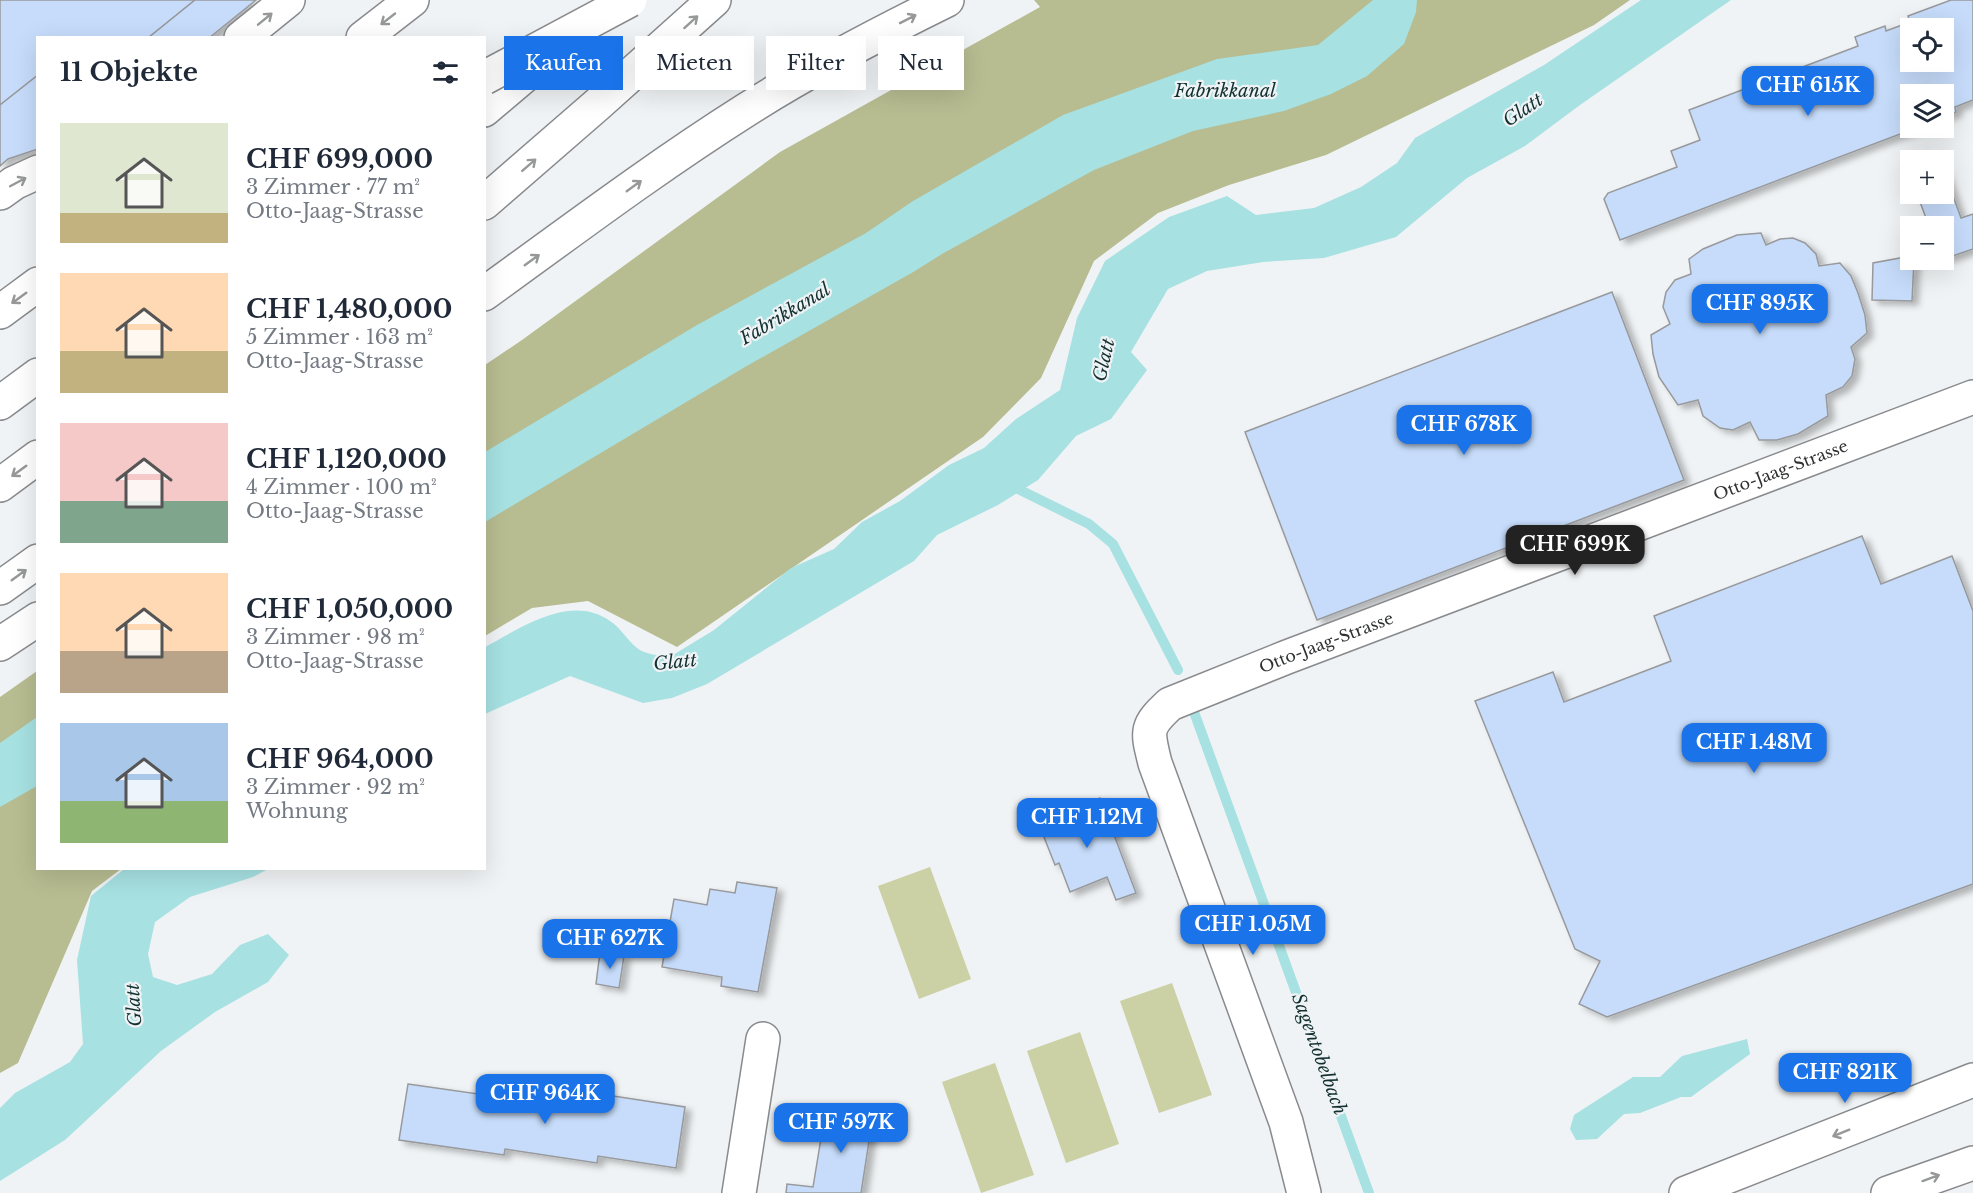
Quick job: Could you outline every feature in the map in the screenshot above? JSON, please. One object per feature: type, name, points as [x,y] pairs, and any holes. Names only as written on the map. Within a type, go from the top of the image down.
[{"type":"main road","points":[[243,36],[288,0]]},
{"type":"main road","points":[[366,36],[412,0]]},
{"type":"main road","points":[[486,108],[613,0]]},
{"type":"main road","points":[[486,77],[630,0]]},
{"type":"main road","points":[[486,201],[714,0]]},
{"type":"main road","points":[[486,293],[671,159],[748,109],[826,62],[947,0]]},
{"type":"main road","points":[[0,194],[14,183],[36,173]]},
{"type":"main road","points":[[0,312],[36,285]]},
{"type":"main road","points":[[0,393],[36,369]]},
{"type":"main road","points":[[0,403],[36,376]]},
{"type":"main road","name":"Otto-Jaag-Strasse","points":[[1303,1193],[1286,1122],[1155,762],[1148,735],[1155,718],[1170,704],[1287,657],[1973,397]]},
{"type":"main road","points":[[0,485],[36,459]]},
{"type":"main road","points":[[0,588],[36,562]]},
{"type":"main road","points":[[0,644],[36,620]]},
{"type":"main road","points":[[739,1193],[763,1039]]},
{"type":"main road","points":[[1686,1193],[1973,1080]]},
{"type":"main road","points":[[1888,1193],[1973,1163]]},
{"type":"green space","points":[[1034,0],[1630,0],[1594,25],[1326,155],[1229,185],[1158,213],[1094,261],[1041,378],[983,437],[677,647],[588,601],[532,608],[486,635],[486,364],[780,152],[891,90],[964,90],[964,49],[1040,7]]},
{"type":"green space","points":[[36,672],[36,870],[120,870],[92,891],[18,1063],[0,1073],[0,697]]},
{"type":"green space","points":[[930,867],[971,979],[919,999],[878,886]]},
{"type":"green space","points":[[1172,983],[1212,1095],[1159,1113],[1120,1001]]},
{"type":"green space","points":[[1080,1032],[1119,1144],[1066,1163],[1027,1051]]},
{"type":"green space","points":[[995,1063],[1034,1175],[981,1193],[942,1082]]},
{"type":"water","name":"Fabrikkanal","points":[[1373,0],[1417,0],[1416,12],[1404,44],[1367,76],[1331,94],[1284,111],[1193,131],[1094,170],[745,367],[486,521],[486,451],[697,325],[866,233],[913,201],[1063,115],[1217,59],[1318,45]]},
{"type":"water","name":"Glatt","points":[[1641,0],[1731,0],[1525,146],[1467,178],[1396,237],[1324,258],[1263,262],[1207,271],[1168,289],[1131,352],[1147,370],[1111,419],[1076,436],[1038,480],[998,505],[937,535],[914,561],[707,684],[672,698],[643,703],[570,676],[486,714],[486,646],[514,631],[546,616],[562,612],[595,613],[614,624],[640,650],[668,658],[714,630],[791,568],[834,549],[862,522],[900,501],[949,465],[984,448],[1016,419],[1060,390],[1077,318],[1105,261],[1169,217],[1227,196],[1256,215],[1314,208],[1361,187],[1397,163],[1415,138],[1544,65]]},
{"type":"water","points":[[36,718],[36,787],[0,807],[0,743]]},
{"type":"water","name":"Glatt","points":[[123,870],[266,870],[253,877],[190,897],[155,922],[148,954],[153,977],[177,985],[212,974],[240,945],[268,934],[289,955],[268,982],[215,1012],[161,1051],[65,1140],[0,1181],[0,1108],[15,1093],[70,1062],[83,1044],[77,960],[91,896]]},
{"type":"water","points":[[1747,1039],[1750,1054],[1691,1097],[1681,1097],[1640,1113],[1624,1114],[1597,1139],[1576,1140],[1570,1129],[1574,1115],[1633,1077],[1660,1077],[1682,1056]]},
{"type":"building","points":[[0,0],[195,0],[150,36],[36,36],[36,77],[0,105]]},
{"type":"building","points":[[195,0],[256,0],[211,36],[150,36]]},
{"type":"building","points":[[1951,0],[1973,0],[1973,100],[1955,107],[1956,112],[1954,113],[1954,84],[1900,84],[1900,134],[1620,240],[1604,199],[1608,193],[1677,167],[1671,151],[1700,140],[1689,110],[1858,46],[1855,37],[1885,26],[1886,31],[1900,26],[1900,72],[1954,72],[1954,18],[1909,18],[1908,16]]},
{"type":"building","points":[[36,77],[36,150],[8,159],[0,166],[0,105]]},
{"type":"building","points":[[1954,199],[1961,218],[1973,214],[1973,249],[1954,256],[1954,216],[1925,216],[1921,204],[1954,204]]},
{"type":"building","points":[[1761,233],[1766,245],[1780,239],[1793,238],[1805,243],[1816,254],[1819,266],[1840,263],[1851,276],[1858,293],[1865,315],[1867,333],[1851,347],[1855,359],[1852,376],[1843,387],[1826,395],[1828,416],[1798,434],[1777,440],[1759,440],[1750,422],[1733,430],[1720,428],[1703,416],[1698,400],[1678,405],[1659,377],[1651,335],[1670,324],[1663,307],[1666,292],[1675,280],[1691,274],[1689,259],[1703,249],[1737,235]]},
{"type":"building","points":[[1900,258],[1900,270],[1914,270],[1912,301],[1872,300],[1873,263]]},
{"type":"building","points":[[1612,292],[1684,480],[1317,620],[1245,432]]},
{"type":"building","points":[[1862,536],[1881,584],[1952,556],[1973,611],[1973,884],[1607,1017],[1579,1004],[1600,961],[1575,949],[1475,701],[1553,672],[1564,702],[1671,661],[1654,616]]},
{"type":"building","points":[[1100,798],[1136,893],[1116,900],[1107,877],[1070,892],[1059,863],[1055,865],[1038,822]]},
{"type":"building","points":[[737,882],[777,888],[758,992],[721,986],[722,977],[662,967],[674,899],[707,905],[710,889],[735,893]]},
{"type":"building","points":[[600,952],[624,956],[619,988],[596,984]]},
{"type":"building","points":[[408,1084],[499,1097],[500,1089],[593,1103],[594,1093],[685,1107],[676,1168],[598,1156],[597,1163],[505,1149],[504,1155],[399,1140]]},
{"type":"building","points":[[826,1108],[873,1115],[861,1193],[786,1193],[787,1184],[813,1187]]},
{"type":"waterway","name":"Sagentobelbach","points":[[1010,485],[1089,524],[1113,544],[1178,670]]},
{"type":"waterway","name":"Sagentobelbach","points":[[1194,712],[1369,1193]]}]
